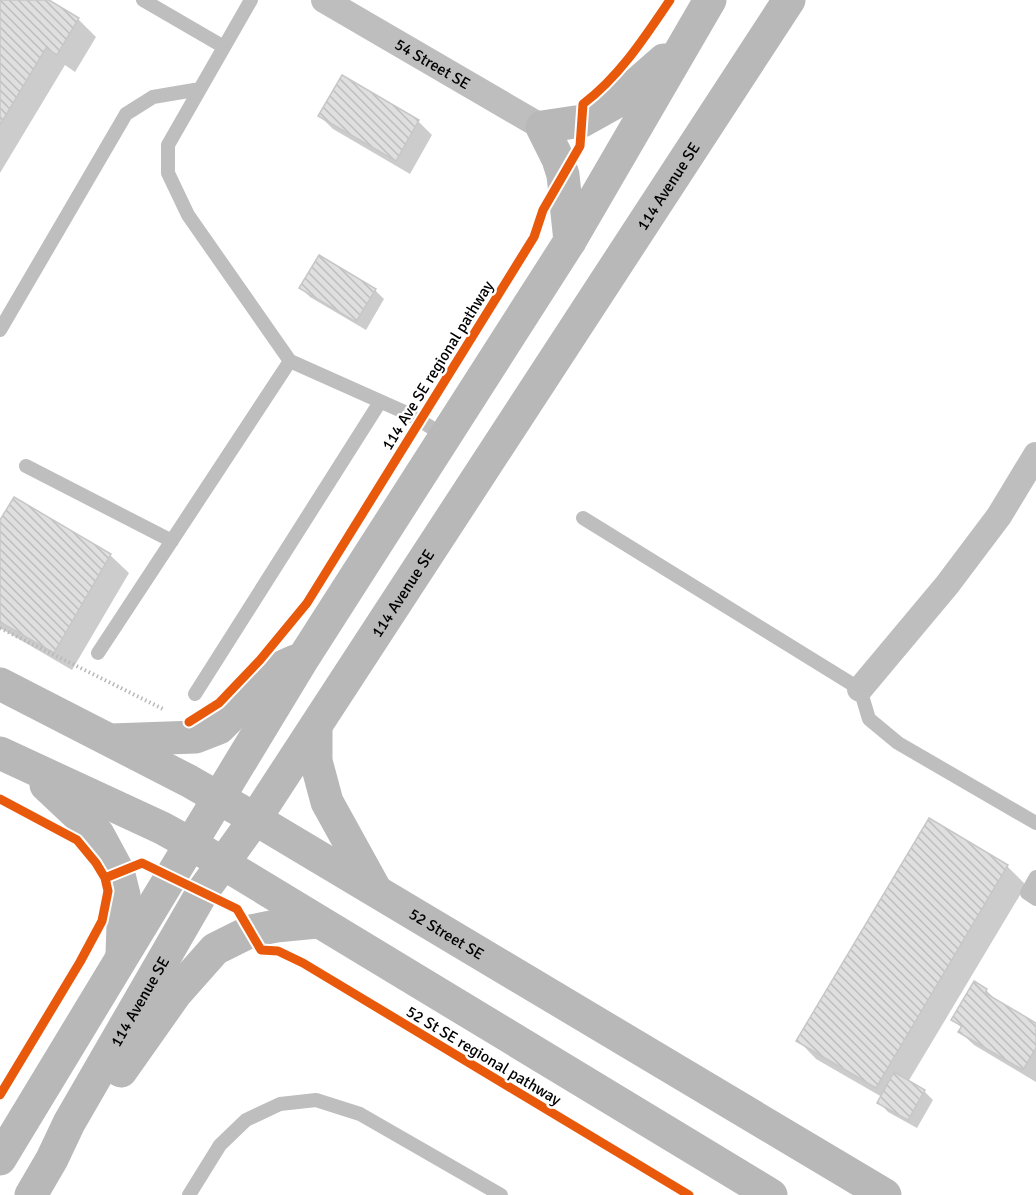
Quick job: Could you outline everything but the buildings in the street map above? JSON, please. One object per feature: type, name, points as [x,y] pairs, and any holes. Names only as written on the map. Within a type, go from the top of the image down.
[{"type":"main road","points":[[0,1159],[304,657],[570,241],[710,0]]},
{"type":"main road","points":[[754,53],[783,0]]},
{"type":"main road","name":"114 Avenue SE","points":[[31,1195],[52,1160],[69,1123],[202,891],[255,819],[789,0]]},
{"type":"main road","points":[[570,241],[562,175],[558,159],[542,127],[582,121],[616,102],[684,42]]},
{"type":"main road","points":[[109,740],[196,737],[219,728],[277,669],[304,657]]},
{"type":"main road","name":"52 Street SE","points":[[0,684],[220,798],[885,1195]]},
{"type":"main road","points":[[316,726],[316,761],[327,802],[376,891]]},
{"type":"main road","points":[[13,759],[162,828],[191,844],[771,1195]]},
{"type":"main road","points":[[13,759],[98,834],[118,871],[124,895],[122,956]]},
{"type":"main road","points":[[52,1160],[89,1116],[176,993],[215,949],[251,931],[317,922]]},
{"type":"street","name":"54 Street SE","points":[[324,0],[542,127]]},
{"type":"street","points":[[860,689],[954,576],[999,516],[1036,454]]},
{"type":"lane","points":[[142,0],[224,47]]},
{"type":"lane","points":[[251,0],[168,146],[168,173],[188,215],[290,361],[411,415],[446,436]]},
{"type":"lane","points":[[0,330],[126,114],[153,97],[200,89]]},
{"type":"lane","points":[[98,653],[290,361]]},
{"type":"lane","points":[[195,694],[380,402]]},
{"type":"lane","points":[[26,466],[172,541]]},
{"type":"lane","points":[[583,518],[860,689],[869,719],[898,743],[1036,824]]},
{"type":"lane","points":[[1036,877],[1027,893],[1036,899]]},
{"type":"lane","points":[[189,1195],[220,1145],[246,1120],[280,1104],[316,1100],[360,1114],[501,1195]]},
{"type":"path","points":[[0,628],[170,712]]},
{"type":"cycle path","name":"114 Ave SE regional pathway","points":[[189,722],[219,703],[260,660],[307,603],[534,237],[543,210],[580,146],[583,104],[620,69],[670,0]]},
{"type":"cycle path","points":[[0,799],[77,840],[96,863],[105,878],[108,891],[102,921],[0,1095]]},
{"type":"cycle path","name":"52 St SE regional pathway","points":[[105,878],[142,863],[237,909],[261,950],[278,951],[303,963],[689,1195]]}]
